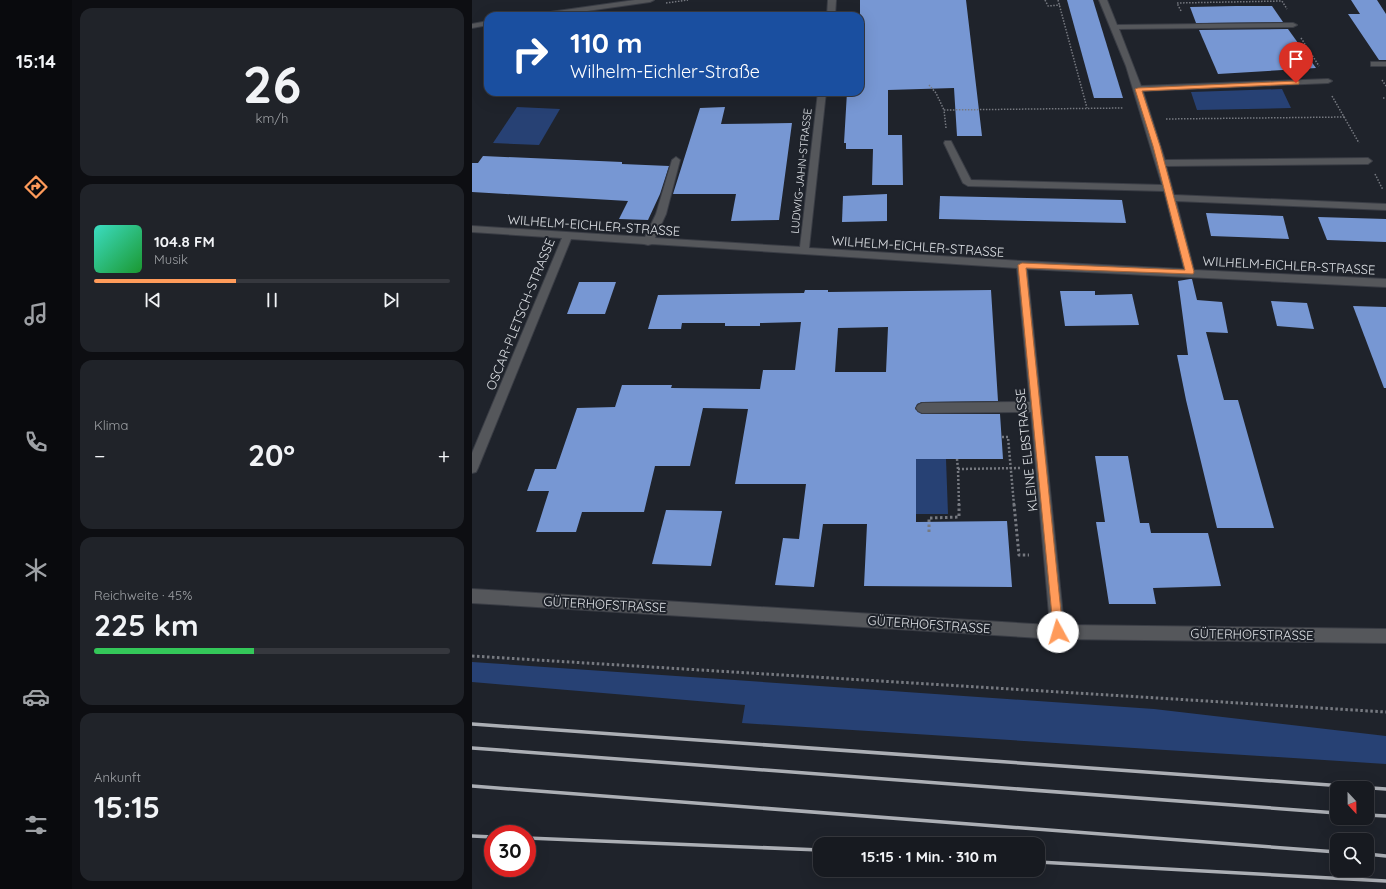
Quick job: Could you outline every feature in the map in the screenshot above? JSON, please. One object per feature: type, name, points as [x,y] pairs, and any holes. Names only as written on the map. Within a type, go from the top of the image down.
[{"type":"street","points":[[564,12],[650,0]]},
{"type":"street","points":[[830,12],[832,0]]},
{"type":"street","points":[[1103,0],[1116,28],[1148,119],[1190,272]]},
{"type":"street","points":[[472,26],[484,24]]},
{"type":"street","points":[[1116,28],[1293,25]]},
{"type":"street","points":[[1374,64],[1386,64]]},
{"type":"street","points":[[1138,89],[1328,81]]},
{"type":"street","name":"LUDWIG-JAHN-STRASSE","points":[[804,252],[822,96]]},
{"type":"street","points":[[948,142],[968,183],[1167,188]]},
{"type":"street","points":[[648,242],[661,214],[676,160]]},
{"type":"street","points":[[1161,163],[1368,161]]},
{"type":"street","points":[[1170,198],[1386,207]]},
{"type":"street","name":"WILHELM-EICHLER-STRASSE","points":[[472,229],[648,242],[1022,265],[1190,272],[1386,283]]},
{"type":"street","name":"OSCAR-PLETSCH-STRASSE","points":[[472,468],[567,236]]},
{"type":"street","name":"KLEINE ELBSTRASSE","points":[[1022,265],[1058,632]]},
{"type":"street","points":[[922,408],[1036,407]]},
{"type":"street","name":"GÜTERHOFSTRASSE","points":[[472,596],[1058,632],[1386,636]]},
{"type":"path","points":[[1045,0],[1048,6],[1060,5]]},
{"type":"path","points":[[1058,0],[1087,108]]},
{"type":"path","points":[[1188,26],[1177,3],[1282,1],[1294,19],[1293,25],[1328,81],[1331,94],[1345,117],[1386,195]]},
{"type":"path","points":[[929,85],[936,93],[944,110],[948,142]]},
{"type":"path","points":[[944,110],[1144,108]]},
{"type":"path","points":[[1148,119],[1345,117]]},
{"type":"path","points":[[1002,437],[1008,437],[1020,555],[1050,555]]},
{"type":"path","points":[[929,532],[929,518],[959,517],[958,459]]},
{"type":"path","points":[[958,469],[1022,468]]},
{"type":"path","points":[[472,656],[1386,712]]},
{"type":"shaded area","points":[[1282,89],[1291,108],[1197,110],[1191,92]]},
{"type":"shaded area","points":[[517,107],[560,109],[539,145],[493,143]]},
{"type":"shaded area","points":[[916,459],[946,459],[948,514],[916,514]]},
{"type":"shaded area","points":[[472,662],[1154,709],[1386,736],[1386,764],[742,723],[745,705],[472,682]]},
{"type":"building","points":[[860,0],[966,0],[982,136],[957,136],[954,88],[888,90],[888,135],[902,135],[903,185],[872,185],[873,149],[846,149],[846,143],[844,143],[847,96],[864,96],[864,12],[860,12]]},
{"type":"building","points":[[1067,0],[1093,0],[1123,98],[1094,98]]},
{"type":"building","points":[[1351,0],[1377,0],[1386,14],[1386,60],[1379,60],[1348,14],[1360,14]]},
{"type":"building","points":[[1272,6],[1283,22],[1196,23],[1190,7]]},
{"type":"building","points":[[1288,29],[1316,68],[1218,74],[1199,30]]},
{"type":"building","points":[[725,107],[721,124],[792,123],[779,220],[731,221],[736,194],[673,194],[700,108]]},
{"type":"building","points":[[483,156],[622,162],[622,164],[669,166],[660,194],[648,220],[619,219],[628,201],[472,192],[472,163],[478,163]]},
{"type":"building","points":[[887,194],[887,221],[842,222],[843,196]]},
{"type":"building","points":[[940,196],[1122,200],[1126,223],[939,219]]},
{"type":"building","points":[[1206,213],[1283,216],[1289,239],[1211,236]]},
{"type":"building","points":[[1318,217],[1386,219],[1386,242],[1327,240]]},
{"type":"building","points":[[1192,279],[1197,300],[1222,302],[1228,333],[1206,332],[1224,400],[1238,400],[1274,528],[1217,528],[1186,400],[1177,355],[1188,355],[1178,281]]},
{"type":"building","points":[[579,282],[616,282],[605,314],[567,314]]},
{"type":"building","points":[[805,290],[828,290],[828,292],[991,290],[998,401],[922,402],[917,404],[915,409],[922,414],[1000,414],[1003,459],[916,459],[916,522],[1007,521],[1012,587],[864,586],[867,524],[823,524],[814,587],[775,585],[783,538],[799,539],[806,484],[735,484],[748,409],[703,408],[690,466],[655,466],[644,512],[582,512],[576,532],[536,532],[549,491],[527,491],[535,469],[556,469],[577,408],[615,407],[622,385],[672,385],[671,388],[760,389],[763,370],[795,370],[801,322],[760,323],[760,326],[725,326],[725,323],[682,323],[681,329],[648,329],[658,295],[804,293]],"holes":[[[888,327],[886,372],[835,372],[838,328]]]},
{"type":"building","points":[[1060,291],[1095,291],[1095,295],[1132,294],[1139,325],[1065,326]]},
{"type":"building","points":[[1271,301],[1307,303],[1314,329],[1277,326]]},
{"type":"building","points":[[1353,306],[1386,307],[1386,388],[1384,388]]},
{"type":"building","points":[[1095,456],[1128,456],[1140,523],[1149,523],[1151,533],[1208,533],[1221,586],[1153,588],[1156,604],[1109,604],[1096,522],[1105,522]]},
{"type":"building","points":[[666,510],[722,511],[711,566],[652,564]]},
{"type":"railway","points":[[472,724],[1386,789]]},
{"type":"railway","points":[[472,748],[1330,812]]},
{"type":"railway","points":[[472,786],[1330,851]]},
{"type":"railway","points":[[1374,815],[1386,816]]},
{"type":"railway","points":[[472,836],[484,837]]},
{"type":"railway","points":[[536,838],[813,850]]},
{"type":"railway","points":[[1374,855],[1386,856]]},
{"type":"railway","points":[[1045,862],[1386,881]]},
{"type":"route","points":[[1058,632],[1022,265],[1190,272],[1157,146],[1138,89],[1296,83]]}]
